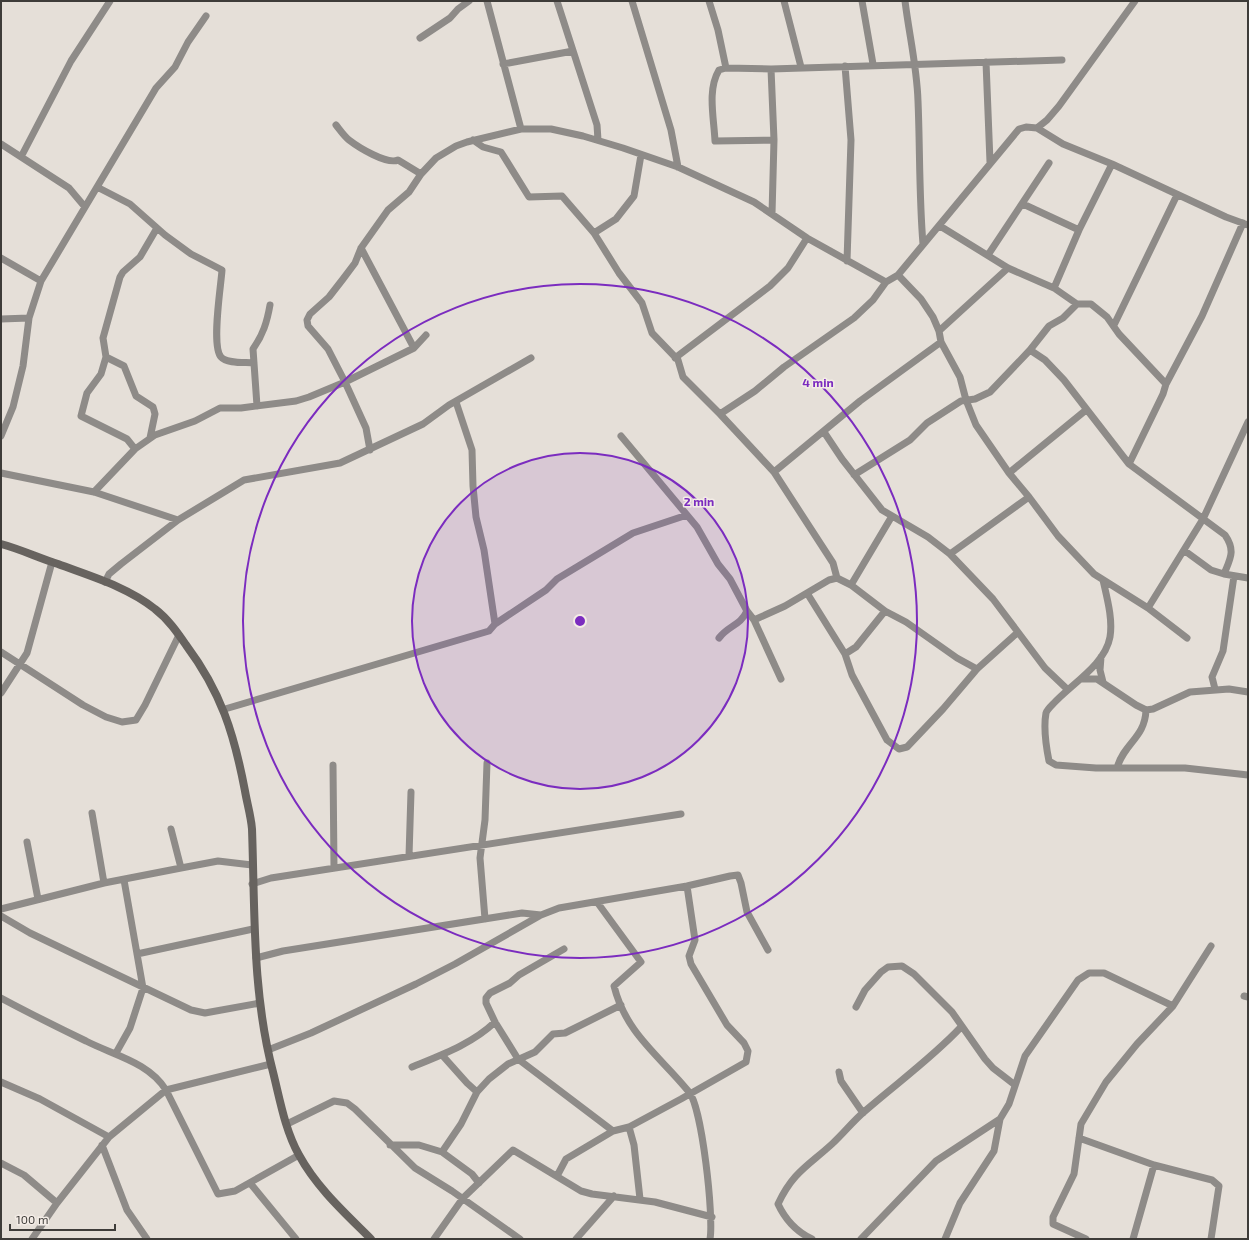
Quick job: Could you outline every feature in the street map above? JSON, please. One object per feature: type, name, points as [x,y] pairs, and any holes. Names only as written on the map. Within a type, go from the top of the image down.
[{"type":"street","points":[[21,157],[71,61],[110,1]]},
{"type":"street","points":[[420,38],[450,18],[458,8],[468,1]]},
{"type":"street","points":[[487,1],[503,64],[513,92],[521,128]]},
{"type":"street","points":[[557,1],[597,125],[598,140]]},
{"type":"street","points":[[632,1],[671,130],[678,167]]},
{"type":"street","points":[[709,1],[718,30],[726,68]]},
{"type":"street","points":[[784,1],[801,67]]},
{"type":"street","points":[[862,1],[873,64]]},
{"type":"street","points":[[905,1],[915,63],[918,100],[920,199],[923,244]]},
{"type":"street","points":[[1037,128],[1047,120],[1059,106],[1135,1]]},
{"type":"street","points":[[1,436],[4,423],[13,407],[23,366],[29,318],[41,281],[156,88],[175,67],[188,42],[206,16]]},
{"type":"street","points":[[503,64],[574,51]]},
{"type":"street","points":[[774,140],[715,141],[712,87],[714,78],[719,70],[726,68],[1062,60]]},
{"type":"street","points":[[986,62],[990,162]]},
{"type":"street","points":[[845,66],[851,140],[847,261]]},
{"type":"street","points":[[771,68],[774,140],[772,214]]},
{"type":"street","points":[[336,125],[348,139],[368,151],[382,159],[394,162],[398,160],[421,174]]},
{"type":"street","points":[[720,414],[755,391],[784,367],[854,318],[873,300],[886,282],[898,275],[940,226],[990,162],[1000,154],[1019,129],[1026,127],[1037,128],[1063,144],[1112,164],[1226,217],[1246,224],[1202,316],[1166,384],[1163,394],[1129,464]]},
{"type":"street","points":[[370,450],[366,428],[345,382],[328,349],[308,326],[308,320],[310,314],[329,297],[355,263],[361,248],[388,210],[409,192],[421,174],[436,158],[456,146],[473,140],[521,128],[551,130],[598,140],[678,167],[754,202],[807,238],[886,282]]},
{"type":"street","points":[[473,140],[483,147],[501,152],[529,197],[562,196],[594,234],[619,273],[642,303],[652,333],[678,360],[683,377],[774,472],[833,563],[837,578]]},
{"type":"street","points":[[1,144],[68,188],[85,207]]},
{"type":"street","points":[[594,234],[616,219],[634,196],[641,155]]},
{"type":"street","points":[[988,255],[1049,163]]},
{"type":"street","points":[[1054,288],[1079,230],[1112,164]]},
{"type":"street","points":[[97,186],[130,204],[191,254],[222,270],[218,294],[217,343],[219,353],[222,358],[226,360],[254,363]]},
{"type":"street","points":[[1114,325],[1177,195]]},
{"type":"street","points":[[1023,204],[1079,230]]},
{"type":"street","points":[[940,226],[968,245],[988,255],[1008,268],[1054,288],[1077,304],[1091,304],[1114,325],[1124,339],[1166,384]]},
{"type":"street","points":[[135,449],[127,439],[81,416],[87,393],[101,374],[106,357],[102,338],[120,277],[123,272],[140,257],[158,228]]},
{"type":"street","points":[[675,358],[770,286],[788,268],[807,238]]},
{"type":"street","points":[[361,248],[414,348]]},
{"type":"street","points":[[1,258],[41,281]]},
{"type":"street","points":[[939,331],[1008,268]]},
{"type":"street","points":[[898,275],[921,299],[939,331],[941,342],[960,377],[966,400],[976,425],[1009,473],[1067,547],[1103,580],[1148,608],[1187,638]]},
{"type":"street","points":[[854,475],[910,440],[927,423],[961,401],[975,399],[990,392],[1030,350],[1049,326],[1064,318],[1077,304]]},
{"type":"street","points":[[257,406],[253,349],[261,338],[266,325],[270,305]]},
{"type":"street","points":[[1,319],[29,318]]},
{"type":"street","points":[[94,492],[135,449],[155,434],[195,421],[220,408],[241,408],[296,401],[345,382],[414,348],[426,335]]},
{"type":"street","points":[[774,472],[860,401],[941,342]]},
{"type":"street","points":[[1030,350],[1045,360],[1056,371],[1129,464],[1225,535],[1228,540],[1232,557],[1224,574]]},
{"type":"street","points":[[106,357],[124,366],[136,396],[153,407],[155,414],[150,438]]},
{"type":"street","points":[[105,582],[109,574],[178,520],[244,480],[340,462],[363,451],[370,450],[423,424],[456,402],[532,358]]},
{"type":"street","points":[[456,402],[472,450],[472,486],[476,517],[484,550],[495,624]]},
{"type":"street","points":[[1009,473],[1086,410]]},
{"type":"street","points":[[1148,608],[1203,519],[1248,424]]},
{"type":"street","points":[[824,432],[854,475],[882,510],[928,536],[950,554],[993,599],[1045,668],[1067,689]]},
{"type":"street","points":[[621,436],[697,527],[718,564],[730,579],[747,611],[754,620],[781,679]]},
{"type":"street","points":[[1,473],[94,492],[178,520]]},
{"type":"street","points":[[950,554],[1029,497]]},
{"type":"street","points":[[225,709],[489,631],[495,624],[546,590],[557,579],[633,533],[687,515]]},
{"type":"street","points":[[851,585],[892,516]]},
{"type":"street","points":[[1,544],[105,582],[154,608],[179,635],[203,667],[225,709],[238,755],[252,826],[253,929],[260,1003],[271,1064],[287,1124],[299,1154],[326,1194],[371,1239]]},
{"type":"street","points":[[1185,550],[1211,570],[1248,578]]},
{"type":"street","points":[[1,693],[19,663],[27,653],[52,562]]},
{"type":"street","points":[[1215,689],[1212,677],[1223,651],[1234,576]]},
{"type":"street","points":[[754,620],[785,606],[829,580],[837,578],[851,585],[885,611],[906,622],[957,658],[978,669]]},
{"type":"street","points":[[1103,580],[1110,613],[1110,636],[1108,644],[1101,657],[1081,679],[1067,689],[1046,712],[1045,739],[1049,761],[1056,765],[1118,768],[1186,768],[1248,776]]},
{"type":"street","points":[[807,593],[845,654],[852,675],[887,740],[899,749],[907,747],[978,669],[1017,632]]},
{"type":"street","points":[[719,638],[728,629],[740,622],[747,611]]},
{"type":"street","points":[[845,654],[856,647],[885,611]]},
{"type":"street","points":[[1,652],[84,705],[113,721],[122,722],[136,720],[154,689],[179,635]]},
{"type":"street","points":[[1101,657],[1100,670],[1102,682]]},
{"type":"street","points":[[1081,679],[1097,679],[1120,695],[1146,710],[1153,709],[1190,692],[1229,688],[1248,692]]},
{"type":"street","points":[[1118,768],[1123,754],[1142,731],[1146,722],[1146,710]]},
{"type":"street","points":[[485,919],[480,858],[485,820],[487,763]]},
{"type":"street","points":[[333,765],[334,868]]},
{"type":"street","points":[[409,856],[411,792]]},
{"type":"street","points":[[92,813],[104,883]]},
{"type":"street","points":[[252,884],[271,878],[681,814]]},
{"type":"street","points":[[171,830],[181,868]]},
{"type":"street","points":[[27,842],[38,900]]},
{"type":"street","points":[[1,909],[104,883],[218,861],[252,865]]},
{"type":"street","points":[[268,1050],[311,1033],[416,984],[455,964],[541,915],[559,908],[687,886],[730,876],[738,876],[742,883],[747,912],[768,950]]},
{"type":"street","points":[[116,1053],[130,1028],[143,988],[124,880]]},
{"type":"street","points":[[557,1176],[566,1159],[613,1131],[628,1127],[746,1062],[748,1050],[744,1043],[727,1024],[691,964],[689,956],[695,940],[687,886]]},
{"type":"street","points":[[597,902],[641,962],[614,986],[620,1005],[639,1038],[691,1093],[703,1145],[712,1217],[710,1239]]},
{"type":"street","points":[[256,958],[290,949],[522,913],[541,915]]},
{"type":"street","points":[[1,916],[30,933],[191,1010],[205,1013],[260,1003]]},
{"type":"street","points":[[137,954],[253,929]]},
{"type":"street","points":[[1086,1239],[1053,1224],[1054,1217],[1074,1174],[1081,1124],[1106,1082],[1137,1044],[1173,1006],[1211,946]]},
{"type":"street","points":[[564,949],[519,975],[510,983],[490,993],[486,998],[486,1003],[495,1022],[518,1058],[613,1131]]},
{"type":"street","points":[[856,1007],[864,990],[882,972],[888,967],[902,966],[914,974],[952,1012],[961,1027],[993,1068],[1015,1085]]},
{"type":"street","points":[[945,1239],[960,1203],[994,1151],[1000,1119],[1009,1104],[1030,1047],[1078,980],[1089,973],[1104,973],[1173,1006]]},
{"type":"street","points":[[1,998],[87,1042],[116,1053],[148,1071],[156,1078],[166,1090],[218,1194],[230,1193],[299,1154]]},
{"type":"street","points":[[442,1152],[461,1124],[476,1092],[489,1079],[518,1058],[527,1057],[535,1052],[553,1034],[565,1033],[620,1005]]},
{"type":"street","points":[[412,1067],[442,1055],[472,1040],[485,1032],[495,1022]]},
{"type":"street","points":[[812,1239],[804,1235],[783,1216],[778,1204],[785,1188],[794,1176],[832,1143],[863,1113],[935,1054],[961,1027]]},
{"type":"street","points":[[442,1055],[476,1092]]},
{"type":"street","points":[[32,1239],[42,1227],[57,1203],[109,1137],[166,1090],[271,1064]]},
{"type":"street","points":[[838,1072],[841,1081],[863,1113]]},
{"type":"street","points":[[1,1082],[40,1099],[109,1137]]},
{"type":"street","points":[[287,1124],[334,1101],[342,1102],[355,1109],[415,1168],[463,1198],[520,1239]]},
{"type":"street","points":[[861,1239],[936,1161],[1000,1119]]},
{"type":"street","points":[[628,1127],[634,1145],[640,1199]]},
{"type":"street","points":[[1079,1138],[1154,1165],[1212,1180],[1220,1186],[1210,1239]]},
{"type":"street","points":[[102,1145],[127,1210],[147,1239]]},
{"type":"street","points":[[390,1145],[424,1146],[442,1152],[472,1174],[479,1183]]},
{"type":"street","points":[[434,1239],[463,1198],[513,1150],[581,1191],[592,1194],[640,1199],[712,1217]]},
{"type":"street","points":[[1,1163],[24,1175],[57,1203]]},
{"type":"street","points":[[1133,1239],[1154,1165]]},
{"type":"street","points":[[250,1183],[296,1239]]},
{"type":"street","points":[[576,1239],[614,1196]]}]
